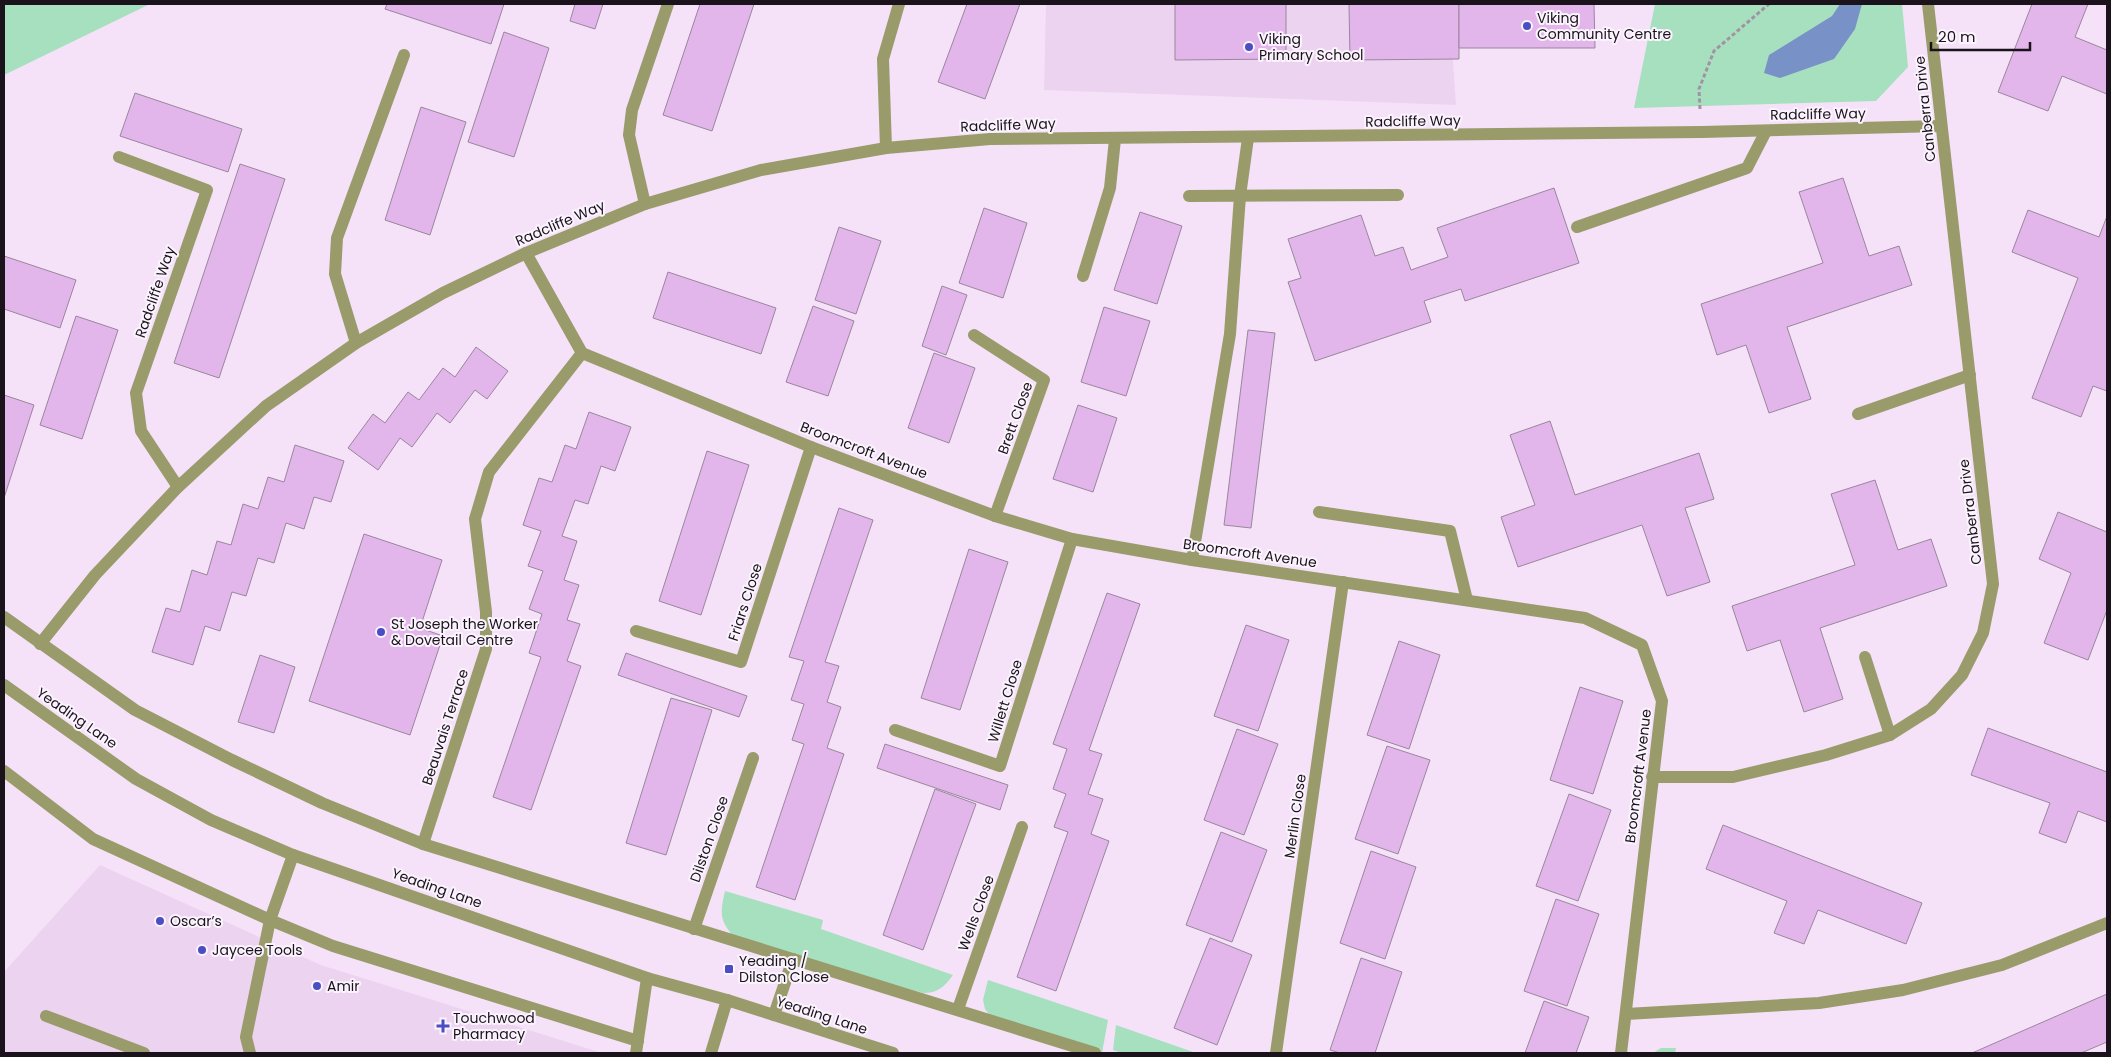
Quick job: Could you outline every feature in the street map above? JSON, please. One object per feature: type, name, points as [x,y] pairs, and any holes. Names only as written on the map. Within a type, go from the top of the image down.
[{"type":"street","points":[[645,204],[629,136],[632,110],[668,4]]},
{"type":"street","points":[[886,148],[883,59],[899,4]]},
{"type":"street","name":"Canberra Drive","points":[[1652,777],[1734,777],[1826,755],[1890,735],[1931,709],[1962,675],[1984,633],[1994,584],[1928,4]]},
{"type":"street","points":[[356,343],[335,274],[337,238],[404,55]]},
{"type":"street","name":"Radcliffe Way","points":[[40,644],[95,574],[178,487],[266,406],[356,343],[444,293],[526,252],[645,204],[761,170],[886,148],[990,139],[1248,138],[1702,132],[1942,126]]},
{"type":"street","points":[[1577,227],[1747,168],[1766,131]]},
{"type":"street","points":[[1192,560],[1230,334],[1240,196],[1248,138]]},
{"type":"street","points":[[1083,276],[1110,188],[1114,139]]},
{"type":"street","name":"Radcliffe Way","points":[[119,157],[207,190],[136,393],[142,430],[178,487]]},
{"type":"street","points":[[1189,196],[1398,195]]},
{"type":"street","points":[[526,252],[582,353]]},
{"type":"street","name":"Brett Close","points":[[974,335],[1044,380],[995,516]]},
{"type":"street","name":"Broomcroft Avenue","points":[[582,353],[811,446],[995,516],[1072,539],[1192,560],[1585,618],[1642,645],[1662,701],[1621,1053]]},
{"type":"street","name":"Beauvais Terrace","points":[[423,844],[486,649],[486,612],[475,519],[488,472],[582,353]]},
{"type":"street","points":[[1858,414],[1970,375]]},
{"type":"street","name":"Friars Close","points":[[636,631],[741,662],[811,446]]},
{"type":"street","points":[[1319,512],[1450,531],[1467,600]]},
{"type":"street","name":"Willett Close","points":[[895,730],[1000,766],[1072,539]]},
{"type":"street","name":"Merlin Close","points":[[1276,1053],[1343,582]]},
{"type":"street","points":[[4,617],[135,710],[223,756],[322,803],[423,844],[1095,1053]]},
{"type":"street","points":[[1865,657],[1890,735]]},
{"type":"street","name":"Yeading Lane","points":[[4,684],[136,779],[211,820],[293,855],[647,978],[727,1000],[892,1053]]},
{"type":"street","name":"Dilston Close","points":[[694,929],[753,758]]},
{"type":"street","points":[[4,771],[93,839],[270,920],[333,946],[637,1047],[647,978]]},
{"type":"street","name":"Wells Close","points":[[958,1009],[1022,828]]},
{"type":"street","points":[[250,1053],[246,1038],[270,920],[293,855]]},
{"type":"street","points":[[1626,1014],[1819,1004],[1903,990],[2002,965],[2107,923]]},
{"type":"street","points":[[774,1015],[793,959]]},
{"type":"street","points":[[711,1053],[727,1000]]},
{"type":"street","points":[[46,1016],[144,1053]]},
{"type":"path","points":[[1702,132],[1699,89],[1714,51],[1769,4]]},
{"type":"shaded area","name":"Viking Primary School","points":[[1046,4],[1449,4],[1456,105],[1044,90]]},
{"type":"shaded area","points":[[100,865],[321,965],[602,1053],[4,1053],[4,972]]},
{"type":"green space","points":[[4,4],[150,4],[4,75]]},
{"type":"green space","points":[[1655,4],[1902,4],[1908,67],[1876,101],[1634,108]]},
{"type":"green space","points":[[725,891],[823,920],[821,929],[953,975],[940,988],[933,992],[923,993],[735,938],[723,921],[722,906]]},
{"type":"green space","points":[[988,980],[1108,1020],[1102,1053],[1085,1053],[996,1024],[985,1009],[983,1000]]},
{"type":"green space","points":[[1116,1025],[1196,1053],[1122,1053],[1113,1050]]},
{"type":"green space","points":[[1661,1048],[1676,1048],[1675,1053],[1653,1053]]},
{"type":"water","points":[[1840,4],[1862,4],[1855,29],[1834,59],[1780,78],[1764,73],[1769,55],[1832,16]]},
{"type":"building","points":[[387,4],[504,4],[491,44],[385,9]]},
{"type":"building","points":[[575,4],[603,4],[595,29],[570,21]]},
{"type":"building","points":[[700,4],[754,4],[712,131],[663,115]]},
{"type":"building","points":[[967,4],[1020,4],[985,99],[938,82]]},
{"type":"building","points":[[1175,4],[1286,4],[1286,59],[1175,60]]},
{"type":"building","points":[[1349,4],[1459,4],[1459,59],[1350,60]]},
{"type":"building","name":"Viking Community Centre","points":[[1459,4],[1594,4],[1595,48],[1459,48]]},
{"type":"building","points":[[2032,4],[2088,4],[2075,37],[2107,50],[2107,94],[2062,76],[2048,111],[1998,92]]},
{"type":"building","points":[[504,32],[549,48],[514,157],[468,142]]},
{"type":"building","points":[[135,93],[242,129],[228,172],[120,136]]},
{"type":"building","points":[[421,107],[466,122],[430,235],[385,220]]},
{"type":"building","points":[[240,164],[285,179],[219,378],[174,363]]},
{"type":"building","points":[[1843,178],[1869,256],[1899,246],[1912,285],[1787,327],[1811,399],[1769,413],[1746,345],[1717,355],[1701,304],[1823,263],[1799,192]]},
{"type":"building","points":[[1554,188],[1579,263],[1465,301],[1461,289],[1424,301],[1431,322],[1315,361],[1288,282],[1301,278],[1288,239],[1361,215],[1375,256],[1403,247],[1411,270],[1448,257],[1437,228]]},
{"type":"building","points":[[984,208],[1027,223],[1003,298],[959,283]]},
{"type":"building","points":[[2028,210],[2099,237],[2107,216],[2107,391],[2093,386],[2081,417],[2032,398],[2078,278],[2012,252]]},
{"type":"building","points":[[1140,212],[1182,226],[1157,304],[1114,290]]},
{"type":"building","points":[[839,227],[881,241],[856,314],[815,300]]},
{"type":"building","points":[[4,256],[76,280],[60,328],[4,309]]},
{"type":"building","points":[[668,272],[776,308],[761,354],[653,318]]},
{"type":"building","points":[[942,286],[967,295],[946,355],[922,346]]},
{"type":"building","points":[[813,306],[854,321],[828,396],[786,382]]},
{"type":"building","points":[[1104,307],[1150,321],[1126,396],[1081,382]]},
{"type":"building","points":[[76,316],[118,330],[82,439],[40,425]]},
{"type":"building","points":[[1248,330],[1275,333],[1251,528],[1224,525]]},
{"type":"building","points":[[476,347],[508,371],[487,399],[475,390],[450,423],[437,413],[412,447],[400,438],[378,470],[348,448],[373,414],[385,423],[408,392],[419,400],[443,368],[455,377]]},
{"type":"building","points":[[934,353],[975,368],[949,443],[908,428]]},
{"type":"building","points":[[4,395],[34,405],[4,498]]},
{"type":"building","points":[[1078,405],[1117,418],[1093,492],[1053,479]]},
{"type":"building","points":[[589,412],[631,427],[615,471],[601,466],[588,504],[575,500],[562,536],[577,541],[564,580],[579,585],[567,620],[580,624],[567,661],[581,666],[531,810],[493,797],[541,657],[529,653],[542,614],[529,609],[543,571],[528,566],[541,531],[523,525],[539,478],[552,482],[565,445],[576,449]]},
{"type":"building","points":[[1550,421],[1575,495],[1699,453],[1714,499],[1685,508],[1710,582],[1667,596],[1642,525],[1518,567],[1501,517],[1535,505],[1510,435]]},
{"type":"building","points":[[295,445],[344,461],[331,502],[314,497],[304,529],[286,523],[274,563],[258,558],[246,596],[232,592],[220,631],[205,626],[193,665],[152,652],[166,608],[180,612],[192,570],[207,575],[217,541],[231,545],[243,504],[258,509],[268,477],[284,482]]},
{"type":"building","points":[[707,451],[749,465],[701,615],[659,601]]},
{"type":"building","points":[[1875,480],[1898,550],[1931,539],[1947,586],[1820,628],[1843,699],[1804,712],[1780,640],[1747,651],[1732,606],[1855,565],[1831,494]]},
{"type":"building","points":[[839,508],[873,520],[825,662],[839,666],[827,702],[841,707],[827,748],[844,754],[795,900],[756,887],[804,744],[792,740],[804,704],[791,700],[804,661],[789,657]]},
{"type":"building","points":[[2058,512],[2107,532],[2107,610],[2088,660],[2044,643],[2071,573],[2039,559]]},
{"type":"building","name":"St Joseph the Worker & Dovetail Centre","points":[[364,534],[442,560],[420,628],[443,636],[410,735],[309,701]]},
{"type":"building","points":[[969,549],[1008,562],[960,710],[921,698]]},
{"type":"building","points":[[1107,593],[1140,604],[1089,750],[1102,754],[1088,794],[1103,799],[1091,834],[1109,841],[1056,991],[1017,977],[1068,832],[1054,827],[1066,794],[1053,789],[1067,749],[1053,744]]},
{"type":"building","points":[[1246,625],[1289,640],[1258,731],[1214,716]]},
{"type":"building","points":[[1399,641],[1440,655],[1409,749],[1367,735]]},
{"type":"building","points":[[626,653],[747,696],[739,717],[618,675]]},
{"type":"building","points":[[260,655],[295,667],[274,733],[238,722]]},
{"type":"building","points":[[1580,687],[1623,701],[1593,794],[1550,780]]},
{"type":"building","points":[[671,698],[712,710],[666,855],[626,843]]},
{"type":"building","points":[[1988,728],[2107,772],[2107,822],[2078,811],[2066,843],[2039,833],[2050,803],[1971,775]]},
{"type":"building","points":[[1237,729],[1278,744],[1244,835],[1204,820]]},
{"type":"building","points":[[885,744],[1008,785],[1000,810],[877,768]]},
{"type":"building","points":[[1387,746],[1430,760],[1398,854],[1355,839]]},
{"type":"building","points":[[935,789],[976,804],[923,950],[883,935]]},
{"type":"building","points":[[1569,794],[1611,810],[1578,901],[1536,886]]},
{"type":"building","points":[[1723,825],[1922,903],[1906,944],[1818,910],[1804,944],[1774,933],[1787,901],[1706,869]]},
{"type":"building","points":[[1221,832],[1267,850],[1232,942],[1186,925]]},
{"type":"building","points":[[1371,851],[1416,867],[1385,959],[1340,943]]},
{"type":"building","points":[[1556,899],[1599,914],[1567,1006],[1524,991]]},
{"type":"building","points":[[1210,938],[1252,955],[1217,1045],[1174,1028]]},
{"type":"building","points":[[1361,958],[1402,972],[1375,1053],[1340,1053],[1330,1050]]},
{"type":"building","points":[[2107,994],[2107,1042],[2081,1053],[1972,1053]]},
{"type":"building","points":[[1544,1001],[1589,1017],[1576,1053],[1525,1053]]},
{"type":"place","name":"Viking Community Centre","points":[[1527,26]]},
{"type":"place","name":"Viking Primary School","points":[[1249,47]]},
{"type":"place","name":"St Joseph the Worker & Dovetail Centre","points":[[381,632]]},
{"type":"place","name":"Oscar’s","points":[[160,921]]},
{"type":"place","name":"Jaycee Tools","points":[[202,950]]},
{"type":"place","name":"Yeading / Dilston Close","points":[[729,969]]},
{"type":"place","name":"Amir","points":[[317,986]]},
{"type":"place","name":"Touchwood Pharmacy","points":[[443,1026]]}]
